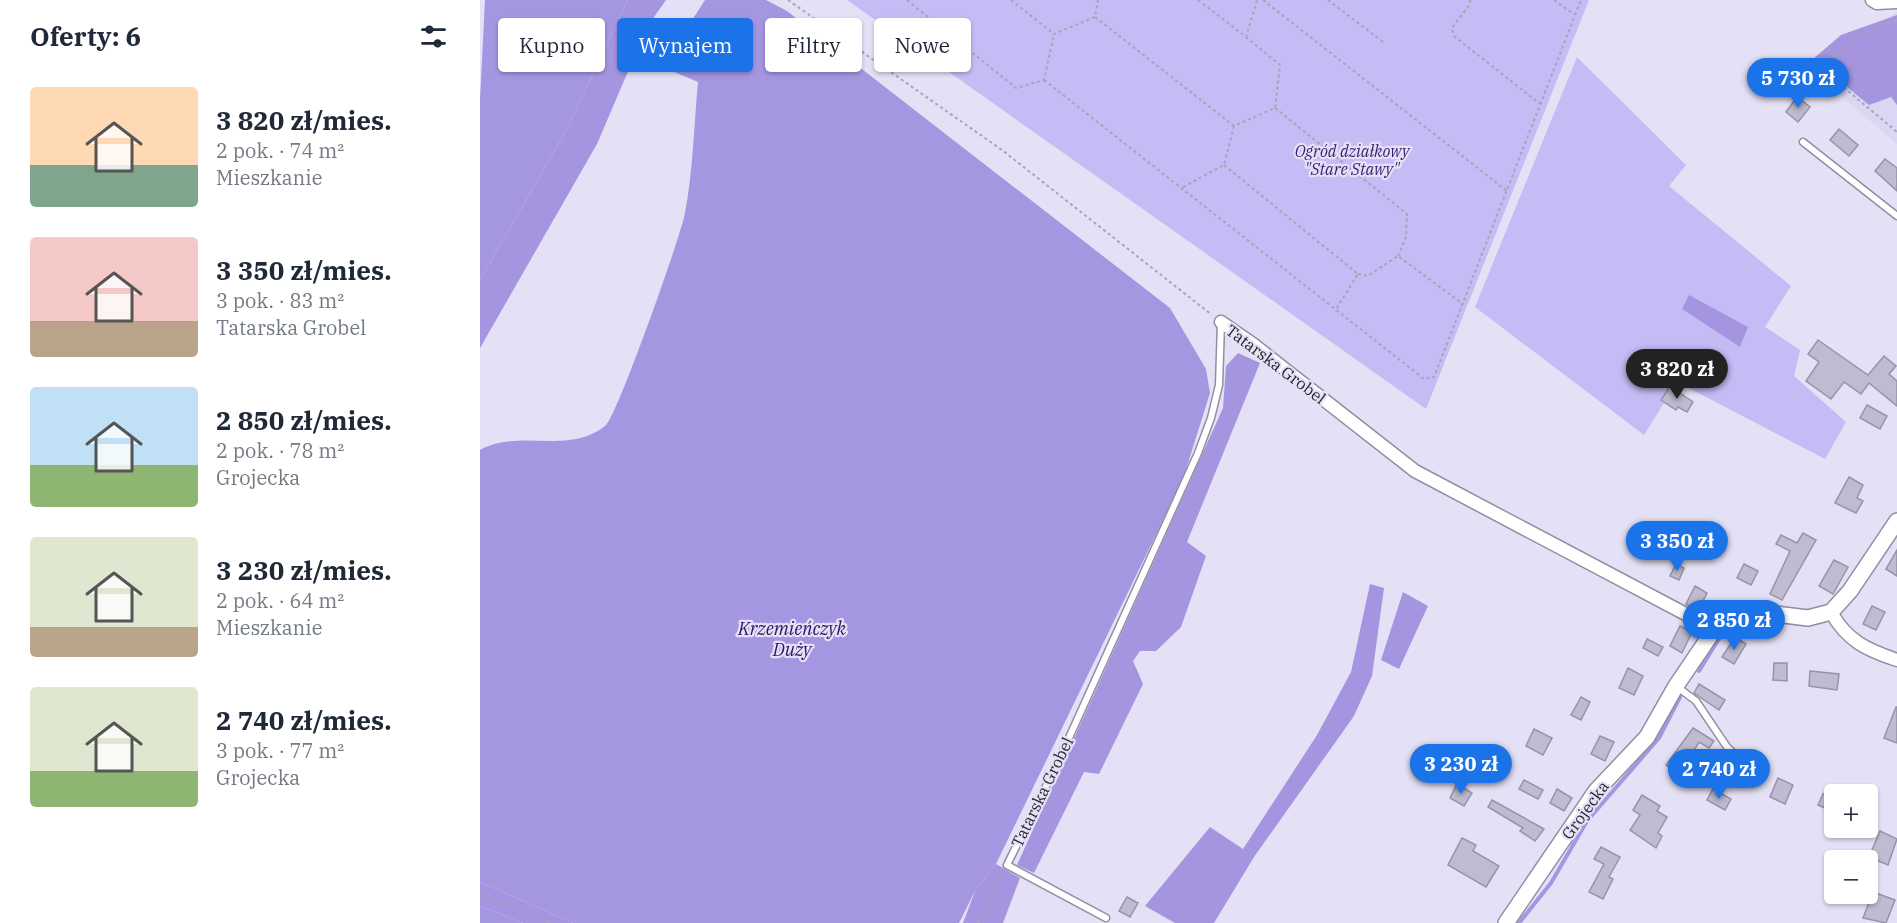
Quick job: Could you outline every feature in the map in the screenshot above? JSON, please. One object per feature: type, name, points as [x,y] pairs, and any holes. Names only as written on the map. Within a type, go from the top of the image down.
[{"type":"street","points":[[1872,0],[1877,3],[1897,2]]},
{"type":"street","name":"Tatarska Grobel","points":[[1221,322],[1254,345],[1415,471],[1714,629]]},
{"type":"street","points":[[1897,520],[1850,591],[1831,612],[1840,627],[1860,645],[1897,660]]},
{"type":"street","name":"Grojecka","points":[[1506,923],[1596,791],[1647,737],[1676,686],[1714,629],[1725,617],[1743,610],[1808,618],[1831,612]]},
{"type":"lane","points":[[1803,142],[1897,216]]},
{"type":"lane","name":"Tatarska Grobel","points":[[1007,866],[1058,762],[1198,453],[1211,418],[1219,385],[1218,358],[1221,322]]},
{"type":"lane","points":[[1676,686],[1696,701],[1727,747],[1757,776]]},
{"type":"lane","points":[[1007,866],[1106,918]]},
{"type":"path","points":[[788,0],[1002,150],[1221,322]]},
{"type":"path","points":[[906,0],[1016,88],[1044,80]]},
{"type":"path","points":[[1011,0],[1054,34]]},
{"type":"path","points":[[1095,18],[1098,0]]},
{"type":"path","points":[[1198,0],[1280,65],[1275,108]]},
{"type":"path","points":[[1246,37],[1257,0]]},
{"type":"path","points":[[1263,0],[1507,191]]},
{"type":"path","points":[[1328,0],[1383,42]]},
{"type":"path","points":[[1470,0],[1452,28],[1454,36],[1540,104]]},
{"type":"path","points":[[1554,0],[1574,14]]},
{"type":"path","points":[[1044,80],[1183,187],[1335,312],[1424,380],[1434,377],[1581,0]]},
{"type":"path","points":[[1054,34],[1095,18]]},
{"type":"path","points":[[1095,18],[1234,126]]},
{"type":"path","points":[[1897,20],[1878,27],[1823,63],[1823,70],[1897,132]]},
{"type":"path","points":[[1044,80],[1054,34]]},
{"type":"path","points":[[1234,126],[1275,108]]},
{"type":"path","points":[[1224,165],[1358,274],[1368,276],[1398,256],[1406,237],[1407,214],[1275,108]]},
{"type":"path","points":[[1183,187],[1224,165],[1234,126]]},
{"type":"path","points":[[1398,256],[1463,304]]},
{"type":"path","points":[[1335,312],[1358,274]]},
{"type":"path","points":[[978,923],[1007,866]]},
{"type":"path","points":[[480,894],[550,923]]},
{"type":"shaded area","points":[[628,0],[666,0],[653,18],[619,18]]},
{"type":"shaded area","points":[[1897,12],[1897,144],[1809,68]]},
{"type":"shaded area","points":[[1897,15],[1897,105],[1891,97],[1869,105],[1813,59],[1841,35]]},
{"type":"shaded area","points":[[617,23],[617,72],[628,72],[597,144],[480,348],[480,280],[567,129],[594,72],[605,72],[605,49]]},
{"type":"shaded area","points":[[1689,295],[1748,327],[1740,347],[1682,309]]},
{"type":"shaded area","points":[[1238,353],[1260,363],[1187,542],[1206,556],[1181,627],[1156,651],[1140,651],[1133,661],[1143,684],[1099,774],[1084,772],[1034,873],[1017,865],[1223,408],[1226,366]]},
{"type":"shaded area","points":[[1370,584],[1384,588],[1372,676],[1354,716],[1254,857],[1214,923],[1175,923],[1145,906],[1210,827],[1243,849],[1317,735],[1351,672]]},
{"type":"shaded area","points":[[1403,592],[1428,606],[1399,669],[1381,660]]},
{"type":"shaded area","points":[[996,864],[1020,878],[1003,923],[963,923],[975,891]]},
{"type":"shaded area","points":[[480,882],[573,923],[523,923],[480,906]]},
{"type":"green space","name":"Ogród działkowy \"Stare Stawy\"","points":[[847,0],[1589,0],[1426,409],[949,72],[971,72],[971,18],[874,19]]},
{"type":"green space","points":[[1577,57],[1686,165],[1669,186],[1791,286],[1765,327],[1800,350],[1794,376],[1846,422],[1825,459],[1677,382],[1644,435],[1475,307]]},
{"type":"water","points":[[485,0],[628,0],[619,18],[617,18],[617,23],[605,49],[605,18],[498,18],[498,72],[594,72],[567,129],[480,280],[480,100]]},
{"type":"water","name":"Krzemieńczyk Duży","points":[[705,0],[766,0],[787,11],[796,18],[765,18],[765,72],[862,72],[862,69],[1170,308],[1206,369],[1210,393],[1183,479],[996,864],[975,891],[959,923],[573,923],[480,882],[480,450],[511,441],[577,439],[592,434],[606,425],[612,414],[635,360],[661,288],[681,228],[688,197],[698,82],[674,72],[753,72],[753,18],[694,17]]},
{"type":"water","points":[[480,906],[523,923],[480,923]]},
{"type":"building","points":[[1797,97],[1810,107],[1798,122],[1786,112]]},
{"type":"building","points":[[1839,129],[1858,145],[1849,156],[1830,140]]},
{"type":"building","points":[[1885,159],[1897,168],[1897,191],[1875,171]]},
{"type":"building","points":[[1818,340],[1868,375],[1884,356],[1896,366],[1889,374],[1897,381],[1897,406],[1869,383],[1861,394],[1844,382],[1831,399],[1806,381],[1819,362],[1808,354]]},
{"type":"building","points":[[1670,386],[1693,402],[1687,412],[1678,407],[1676,410],[1661,400]]},
{"type":"building","points":[[1867,405],[1887,416],[1880,429],[1860,418]]},
{"type":"building","points":[[1849,477],[1863,485],[1857,498],[1863,501],[1856,513],[1835,503]]},
{"type":"building","points":[[1803,533],[1816,540],[1782,600],[1770,594],[1790,551],[1776,544],[1781,535],[1797,543]]},
{"type":"building","points":[[1897,550],[1897,576],[1886,569]]},
{"type":"building","points":[[1834,560],[1848,567],[1833,594],[1819,586]]},
{"type":"building","points":[[1676,564],[1684,568],[1679,580],[1670,576]]},
{"type":"building","points":[[1744,564],[1758,571],[1751,585],[1737,578]]},
{"type":"building","points":[[1695,586],[1707,593],[1698,611],[1686,604]]},
{"type":"building","points":[[1872,606],[1885,612],[1876,630],[1863,624]]},
{"type":"building","points":[[1680,626],[1692,632],[1682,653],[1670,646]]},
{"type":"building","points":[[1735,637],[1746,644],[1734,664],[1722,657]]},
{"type":"building","points":[[1647,639],[1663,647],[1658,656],[1643,648]]},
{"type":"building","points":[[1774,663],[1787,663],[1787,681],[1773,680]]},
{"type":"building","points":[[1628,668],[1643,676],[1634,695],[1619,688]]},
{"type":"building","points":[[1810,671],[1839,674],[1837,690],[1809,686]]},
{"type":"building","points":[[1699,684],[1725,700],[1719,710],[1694,693]]},
{"type":"building","points":[[1581,697],[1590,702],[1581,720],[1571,715]]},
{"type":"building","points":[[1897,707],[1897,743],[1884,738]]},
{"type":"building","points":[[1693,728],[1714,741],[1709,748],[1699,742],[1679,774],[1666,765]]},
{"type":"building","points":[[1534,729],[1552,738],[1543,755],[1526,746]]},
{"type":"building","points":[[1600,736],[1614,742],[1605,761],[1591,754]]},
{"type":"building","points":[[1778,778],[1793,785],[1785,804],[1770,797]]},
{"type":"building","points":[[1524,780],[1543,790],[1538,799],[1519,789]]},
{"type":"building","points":[[1457,784],[1472,793],[1464,806],[1450,798]]},
{"type":"building","points":[[1557,789],[1572,798],[1564,811],[1550,803]]},
{"type":"building","points":[[1713,789],[1731,799],[1725,810],[1707,800]]},
{"type":"building","points":[[1823,794],[1824,794],[1824,808],[1818,805]]},
{"type":"building","points":[[1642,795],[1660,806],[1657,811],[1667,817],[1658,833],[1662,836],[1656,848],[1630,830],[1640,815],[1633,810]]},
{"type":"building","points":[[1492,800],[1544,829],[1535,841],[1520,831],[1523,828],[1488,807]]},
{"type":"building","points":[[1880,831],[1897,839],[1888,865],[1878,861],[1878,850],[1872,850]]},
{"type":"building","points":[[1462,838],[1476,845],[1473,851],[1499,866],[1486,887],[1448,865]]},
{"type":"building","points":[[1601,847],[1620,857],[1609,877],[1613,879],[1603,899],[1589,892],[1604,864],[1594,859]]},
{"type":"building","points":[[1878,894],[1895,900],[1886,923],[1863,918],[1868,904],[1878,904]]},
{"type":"building","points":[[1127,897],[1138,903],[1130,917],[1119,911]]},
{"type":"waterway","points":[[1699,671],[1723,632]]},
{"type":"waterway","points":[[1519,923],[1551,883],[1587,821],[1659,738],[1680,697]]}]
